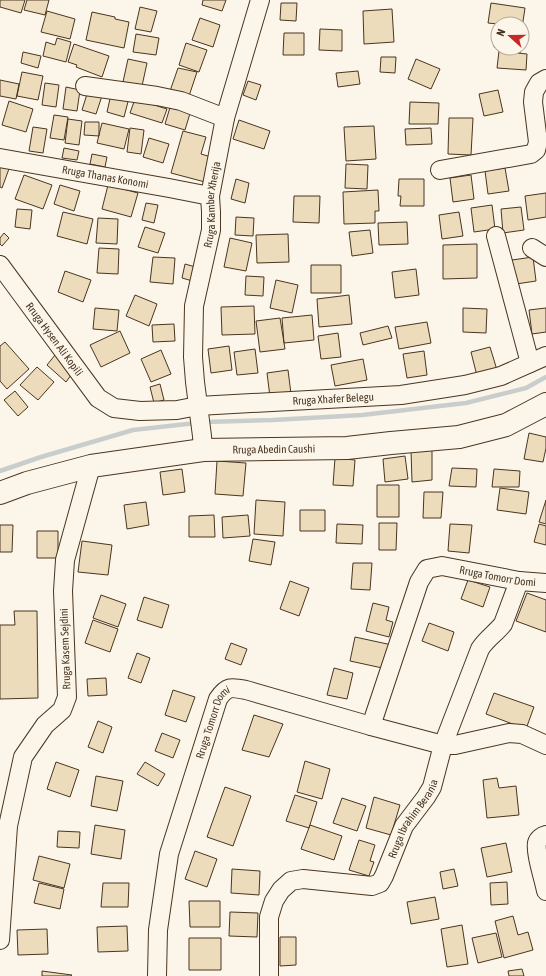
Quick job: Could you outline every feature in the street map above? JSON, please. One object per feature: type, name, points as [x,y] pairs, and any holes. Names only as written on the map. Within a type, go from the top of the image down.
[{"type":"main road","name":"Rruga Abedin Caushi","points":[[0,493],[27,483],[91,466],[202,443],[346,448],[459,437],[506,425],[546,404]]},
{"type":"street","name":"Rruga Kamber Xherija","points":[[202,443],[193,357],[194,306],[211,230],[210,196],[224,118],[260,0]]},
{"type":"street","points":[[440,170],[531,154],[536,150],[538,142],[533,102],[534,92],[539,83],[546,80]]},
{"type":"street","points":[[85,86],[157,96],[181,101],[224,118]]},
{"type":"street","name":"Rruga Thanas Konomi","points":[[0,158],[140,182],[210,196]]},
{"type":"street","points":[[496,236],[538,360]]},
{"type":"street","name":"Rruga Hysen Ali Kopili","points":[[0,265],[98,398],[114,408]]},
{"type":"street","name":"Rruga Xhafer Belegu","points":[[114,408],[140,411],[177,410],[401,395],[465,385],[502,376],[538,360]]},
{"type":"street","name":"Rruga Kasem Sejdini","points":[[0,940],[8,826],[23,757],[45,725],[62,710],[67,697],[63,591],[65,560],[91,466]]},
{"type":"street","name":"Rruga Tomorr Domi","points":[[370,726],[419,582],[427,569],[442,566],[519,581],[546,582]]},
{"type":"street","name":"Rruga Ibrahim Berania","points":[[269,976],[269,917],[274,901],[281,890],[291,881],[303,879],[372,886],[380,883],[404,826],[432,787],[444,744],[480,649],[503,624],[519,581]]},
{"type":"street","name":"Rruga Tomorr Domi","points":[[157,976],[158,930],[169,854],[218,699],[228,688],[233,687],[246,690],[370,726],[444,744],[455,745],[509,733],[522,734],[546,745]]},
{"type":"street","points":[[546,835],[537,842],[537,851],[546,891]]},
{"type":"building","points":[[0,0],[25,0],[21,13],[0,7]]},
{"type":"building","points":[[27,0],[49,0],[45,15],[24,10]]},
{"type":"building","points":[[203,0],[226,0],[222,11],[202,5]]},
{"type":"building","points":[[281,3],[297,3],[296,21],[280,20]]},
{"type":"building","points":[[491,3],[525,8],[524,16],[490,16],[490,23],[488,23]]},
{"type":"building","points":[[140,7],[157,11],[151,32],[135,29]]},
{"type":"building","points":[[392,9],[394,42],[364,44],[363,11]]},
{"type":"building","points":[[47,11],[75,19],[70,39],[41,32]]},
{"type":"building","points":[[92,12],[129,22],[124,48],[86,40]]},
{"type":"building","points":[[200,18],[220,25],[213,47],[192,40]]},
{"type":"building","points":[[320,29],[342,30],[342,51],[319,50]]},
{"type":"building","points":[[284,33],[304,33],[304,55],[283,55]]},
{"type":"building","points":[[136,34],[159,38],[156,55],[133,52]]},
{"type":"building","points":[[57,38],[71,42],[66,62],[43,56],[46,42],[55,45]]},
{"type":"building","points":[[186,43],[207,50],[199,72],[179,65]]},
{"type":"building","points":[[74,44],[109,56],[102,77],[76,67],[77,65],[68,62]]},
{"type":"building","points":[[23,52],[41,56],[38,68],[21,63]]},
{"type":"building","points":[[498,56],[527,56],[526,70],[497,68]]},
{"type":"building","points":[[381,57],[396,57],[395,73],[380,72]]},
{"type":"building","points":[[128,59],[147,63],[142,86],[123,82]]},
{"type":"building","points":[[416,59],[440,69],[431,89],[408,79]]},
{"type":"building","points":[[178,68],[197,72],[189,96],[170,91]]},
{"type":"building","points":[[358,71],[360,84],[338,87],[336,73]]},
{"type":"building","points":[[22,72],[43,76],[38,100],[17,96]]},
{"type":"building","points":[[0,80],[19,84],[16,99],[0,96]]},
{"type":"building","points":[[248,81],[261,85],[256,100],[243,95]]},
{"type":"building","points":[[45,83],[59,85],[56,107],[42,105]]},
{"type":"building","points":[[66,87],[80,90],[77,111],[63,109]]},
{"type":"building","points":[[112,90],[130,94],[124,117],[107,112]]},
{"type":"building","points":[[498,90],[503,112],[484,116],[479,94]]},
{"type":"building","points":[[88,91],[102,96],[96,114],[82,110]]},
{"type":"building","points":[[135,99],[167,109],[162,123],[130,113]]},
{"type":"building","points":[[9,101],[33,109],[26,132],[2,125]]},
{"type":"building","points":[[410,102],[439,103],[438,124],[409,124]]},
{"type":"building","points":[[171,104],[191,110],[185,130],[165,124]]},
{"type":"building","points":[[54,115],[68,117],[64,140],[50,138]]},
{"type":"building","points":[[449,118],[473,118],[471,155],[448,154]]},
{"type":"building","points":[[68,119],[82,121],[79,145],[65,143]]},
{"type":"building","points":[[239,120],[270,131],[264,149],[233,139]]},
{"type":"building","points":[[85,122],[99,122],[99,136],[84,135]]},
{"type":"building","points":[[102,123],[129,129],[124,149],[97,143]]},
{"type":"building","points":[[374,126],[376,159],[346,161],[344,127]]},
{"type":"building","points":[[33,127],[47,129],[43,153],[29,151]]},
{"type":"building","points":[[130,128],[144,130],[141,154],[127,152]]},
{"type":"building","points":[[431,128],[432,144],[406,145],[405,129]]},
{"type":"building","points":[[183,131],[206,137],[201,154],[211,157],[205,182],[171,173]]},
{"type":"building","points":[[149,138],[169,144],[163,163],[143,157]]},
{"type":"building","points":[[64,148],[79,151],[77,160],[62,158]]},
{"type":"building","points":[[92,154],[107,157],[105,167],[90,164]]},
{"type":"building","points":[[0,162],[10,166],[2,188],[0,187]]},
{"type":"building","points":[[346,164],[368,165],[367,189],[345,188]]},
{"type":"building","points":[[505,168],[509,191],[488,194],[485,171]]},
{"type":"building","points":[[24,175],[52,185],[43,209],[15,199]]},
{"type":"building","points":[[471,175],[474,199],[453,202],[450,178]]},
{"type":"building","points":[[236,179],[249,183],[245,203],[231,199]]},
{"type":"building","points":[[399,179],[424,179],[424,206],[400,206],[401,196],[398,196]]},
{"type":"building","points":[[60,185],[80,191],[74,211],[54,204]]},
{"type":"building","points":[[108,185],[138,193],[131,217],[102,209]]},
{"type":"building","points":[[378,190],[379,211],[375,211],[375,223],[344,224],[343,192]]},
{"type":"building","points":[[546,193],[546,217],[528,220],[525,196]]},
{"type":"building","points":[[294,196],[320,196],[319,223],[293,222]]},
{"type":"building","points":[[146,203],[158,205],[154,223],[142,220]]},
{"type":"building","points":[[492,205],[495,229],[474,232],[471,208]]},
{"type":"building","points":[[521,207],[524,230],[503,233],[501,209]]},
{"type":"building","points":[[17,209],[32,210],[30,229],[15,227]]},
{"type":"building","points":[[63,212],[93,219],[87,244],[57,236]]},
{"type":"building","points":[[459,212],[463,236],[442,239],[439,215]]},
{"type":"building","points":[[236,217],[254,218],[253,236],[235,235]]},
{"type":"building","points":[[98,218],[118,219],[117,244],[96,243]]},
{"type":"building","points":[[407,222],[408,244],[379,245],[378,223]]},
{"type":"building","points":[[145,227],[165,233],[158,253],[138,247]]},
{"type":"building","points":[[370,230],[373,253],[352,256],[349,232]]},
{"type":"building","points":[[4,233],[9,238],[2,246],[0,244],[0,238]]},
{"type":"building","points":[[288,234],[289,262],[257,263],[256,235]]},
{"type":"building","points":[[230,238],[252,243],[246,271],[224,267]]},
{"type":"building","points":[[477,244],[477,278],[443,279],[443,245]]},
{"type":"building","points":[[99,248],[119,249],[118,274],[97,273]]},
{"type":"building","points":[[153,257],[175,258],[173,284],[150,282]]},
{"type":"building","points":[[533,257],[536,281],[516,284],[512,260]]},
{"type":"building","points":[[185,264],[199,268],[196,282],[182,278]]},
{"type":"building","points":[[311,265],[341,265],[341,293],[311,293]]},
{"type":"building","points":[[416,269],[419,295],[395,298],[392,272]]},
{"type":"building","points":[[65,271],[91,280],[83,302],[58,292]]},
{"type":"building","points":[[246,276],[264,277],[263,296],[245,295]]},
{"type":"building","points":[[276,280],[298,285],[292,313],[270,308]]},
{"type":"building","points":[[135,295],[157,304],[149,326],[126,316]]},
{"type":"building","points":[[349,295],[352,324],[319,327],[317,299]]},
{"type":"building","points":[[254,306],[255,334],[222,335],[221,307]]},
{"type":"building","points":[[95,308],[119,310],[117,331],[93,329]]},
{"type":"building","points":[[463,308],[487,309],[486,333],[463,332]]},
{"type":"building","points":[[546,308],[546,332],[532,334],[529,310]]},
{"type":"building","points":[[312,315],[314,340],[284,343],[282,318]]},
{"type":"building","points":[[280,318],[285,349],[260,352],[256,321]]},
{"type":"building","points":[[427,322],[431,343],[399,349],[395,327]]},
{"type":"building","points":[[174,324],[175,341],[153,342],[152,325]]},
{"type":"building","points":[[388,326],[392,338],[363,345],[360,333]]},
{"type":"building","points":[[120,331],[130,353],[101,367],[90,345]]},
{"type":"building","points":[[338,333],[341,357],[321,359],[318,336]]},
{"type":"building","points":[[5,342],[29,369],[7,389],[0,381],[0,346]]},
{"type":"building","points":[[229,346],[232,370],[211,373],[208,349]]},
{"type":"building","points":[[490,347],[497,370],[477,376],[471,352]]},
{"type":"building","points":[[255,349],[258,373],[237,375],[234,352]]},
{"type":"building","points":[[161,350],[171,374],[151,382],[141,359]]},
{"type":"building","points":[[424,351],[427,375],[407,378],[403,354]]},
{"type":"building","points":[[55,355],[74,371],[66,382],[47,365]]},
{"type":"building","points":[[363,359],[367,380],[335,386],[331,365]]},
{"type":"building","points":[[37,367],[54,382],[38,400],[20,385]]},
{"type":"building","points":[[288,370],[291,394],[270,397],[267,373]]},
{"type":"building","points":[[160,384],[164,400],[154,403],[150,387]]},
{"type":"building","points":[[15,391],[28,407],[18,416],[4,400]]},
{"type":"building","points":[[529,433],[546,437],[546,448],[543,462],[524,459]]},
{"type":"building","points":[[411,450],[432,450],[432,480],[412,482]]},
{"type":"building","points":[[405,456],[408,479],[385,482],[383,459]]},
{"type":"building","points":[[335,458],[355,460],[353,486],[333,485]]},
{"type":"building","points":[[217,461],[246,463],[243,496],[215,494]]},
{"type":"building","points":[[452,468],[477,469],[476,487],[449,486]]},
{"type":"building","points":[[182,469],[185,492],[163,495],[160,472]]},
{"type":"building","points":[[494,469],[520,471],[519,487],[492,487]]},
{"type":"building","points":[[377,485],[399,485],[399,517],[377,517]]},
{"type":"building","points":[[500,488],[529,492],[526,514],[497,510]]},
{"type":"building","points":[[424,492],[443,492],[441,518],[423,518]]},
{"type":"building","points":[[256,500],[285,502],[283,536],[254,534]]},
{"type":"building","points":[[546,500],[546,524],[539,522]]},
{"type":"building","points":[[146,502],[149,525],[127,529],[124,505]]},
{"type":"building","points":[[300,510],[325,510],[325,531],[300,531]]},
{"type":"building","points":[[214,515],[215,537],[189,537],[189,516]]},
{"type":"building","points":[[248,515],[250,536],[223,538],[222,517]]},
{"type":"building","points":[[379,523],[397,523],[396,550],[379,550]]},
{"type":"building","points":[[337,524],[363,525],[362,544],[336,543]]},
{"type":"building","points":[[450,524],[472,525],[469,553],[448,551]]},
{"type":"building","points":[[539,524],[546,526],[546,545],[534,542]]},
{"type":"building","points":[[0,525],[13,525],[12,552],[0,552]]},
{"type":"building","points":[[37,531],[58,531],[58,558],[37,558]]},
{"type":"building","points":[[253,539],[275,542],[271,565],[249,561]]},
{"type":"building","points":[[82,541],[112,545],[108,575],[78,572]]},
{"type":"building","points":[[353,563],[372,563],[370,590],[351,589]]},
{"type":"building","points":[[468,580],[490,587],[483,607],[461,599]]},
{"type":"building","points":[[290,581],[309,588],[299,616],[280,609]]},
{"type":"building","points":[[527,593],[546,600],[546,632],[516,621]]},
{"type":"building","points":[[101,595],[126,604],[118,627],[93,618]]},
{"type":"building","points":[[144,597],[169,605],[162,628],[137,620]]},
{"type":"building","points":[[373,603],[389,607],[386,620],[393,622],[389,637],[366,631]]},
{"type":"building","points":[[14,611],[37,611],[38,698],[0,699],[0,625],[15,625]]},
{"type":"building","points":[[93,620],[118,629],[110,652],[85,643]]},
{"type":"building","points":[[429,623],[454,632],[448,651],[422,641]]},
{"type":"building","points":[[355,637],[392,645],[387,669],[350,661]]},
{"type":"building","points":[[231,643],[247,649],[241,665],[225,659]]},
{"type":"building","points":[[137,653],[150,658],[141,683],[128,678]]},
{"type":"building","points":[[334,668],[353,673],[347,699],[327,695]]},
{"type":"building","points":[[106,678],[107,695],[88,696],[87,679]]},
{"type":"building","points":[[173,690],[195,697],[186,722],[165,715]]},
{"type":"building","points":[[494,693],[534,707],[526,729],[486,714]]},
{"type":"building","points":[[254,715],[283,724],[269,757],[242,750]]},
{"type":"building","points":[[98,721],[112,727],[103,753],[88,747]]},
{"type":"building","points":[[162,733],[180,740],[173,758],[155,751]]},
{"type":"building","points":[[305,761],[330,769],[322,799],[297,792]]},
{"type":"building","points":[[56,762],[79,770],[70,797],[47,789]]},
{"type":"building","points":[[145,762],[165,774],[158,786],[137,774]]},
{"type":"building","points":[[96,776],[123,781],[117,811],[91,806]]},
{"type":"building","points":[[497,778],[499,788],[516,786],[519,815],[487,818],[483,780]]},
{"type":"building","points":[[225,787],[251,796],[233,846],[207,837]]},
{"type":"building","points":[[295,795],[317,802],[309,828],[286,821]]},
{"type":"building","points":[[374,797],[400,805],[391,835],[366,828]]},
{"type":"building","points":[[342,798],[366,806],[357,831],[333,823]]},
{"type":"building","points":[[95,825],[125,830],[121,859],[91,854]]},
{"type":"building","points":[[310,825],[342,836],[334,860],[301,849]]},
{"type":"building","points":[[58,831],[80,832],[79,848],[57,847]]},
{"type":"building","points":[[359,840],[375,845],[370,861],[374,862],[369,876],[349,870]]},
{"type":"building","points":[[506,843],[512,872],[487,877],[481,848]]},
{"type":"building","points":[[195,851],[217,859],[207,887],[185,879]]},
{"type":"building","points":[[39,856],[70,864],[64,888],[33,880]]},
{"type":"building","points":[[232,869],[260,871],[259,895],[231,893]]},
{"type":"building","points":[[454,869],[458,886],[443,889],[440,872]]},
{"type":"building","points":[[507,882],[508,904],[491,905],[490,883]]},
{"type":"building","points":[[39,883],[64,889],[60,909],[34,903]]},
{"type":"building","points":[[103,883],[129,883],[128,907],[101,907]]},
{"type":"building","points":[[435,897],[439,919],[411,924],[407,902]]},
{"type":"building","points":[[189,901],[220,901],[220,927],[190,927]]},
{"type":"building","points":[[230,912],[258,913],[257,937],[229,936]]},
{"type":"building","points":[[513,916],[518,935],[528,932],[533,950],[504,958],[495,921]]},
{"type":"building","points":[[462,925],[468,964],[447,967],[441,929]]},
{"type":"building","points":[[127,926],[128,951],[98,952],[97,927]]},
{"type":"building","points":[[47,929],[48,954],[18,955],[17,930]]},
{"type":"building","points":[[496,933],[502,957],[478,963],[472,938]]},
{"type":"building","points":[[280,937],[296,937],[296,965],[280,966]]},
{"type":"building","points":[[189,938],[221,938],[221,970],[189,970]]},
{"type":"building","points":[[522,969],[524,976],[509,976],[508,971]]},
{"type":"building","points":[[42,971],[72,975],[42,976]]},
{"type":"waterway","points":[[205,422],[362,415],[466,403],[526,388],[546,377]]},
{"type":"waterway","points":[[0,471],[41,457],[133,430],[196,423]]}]
